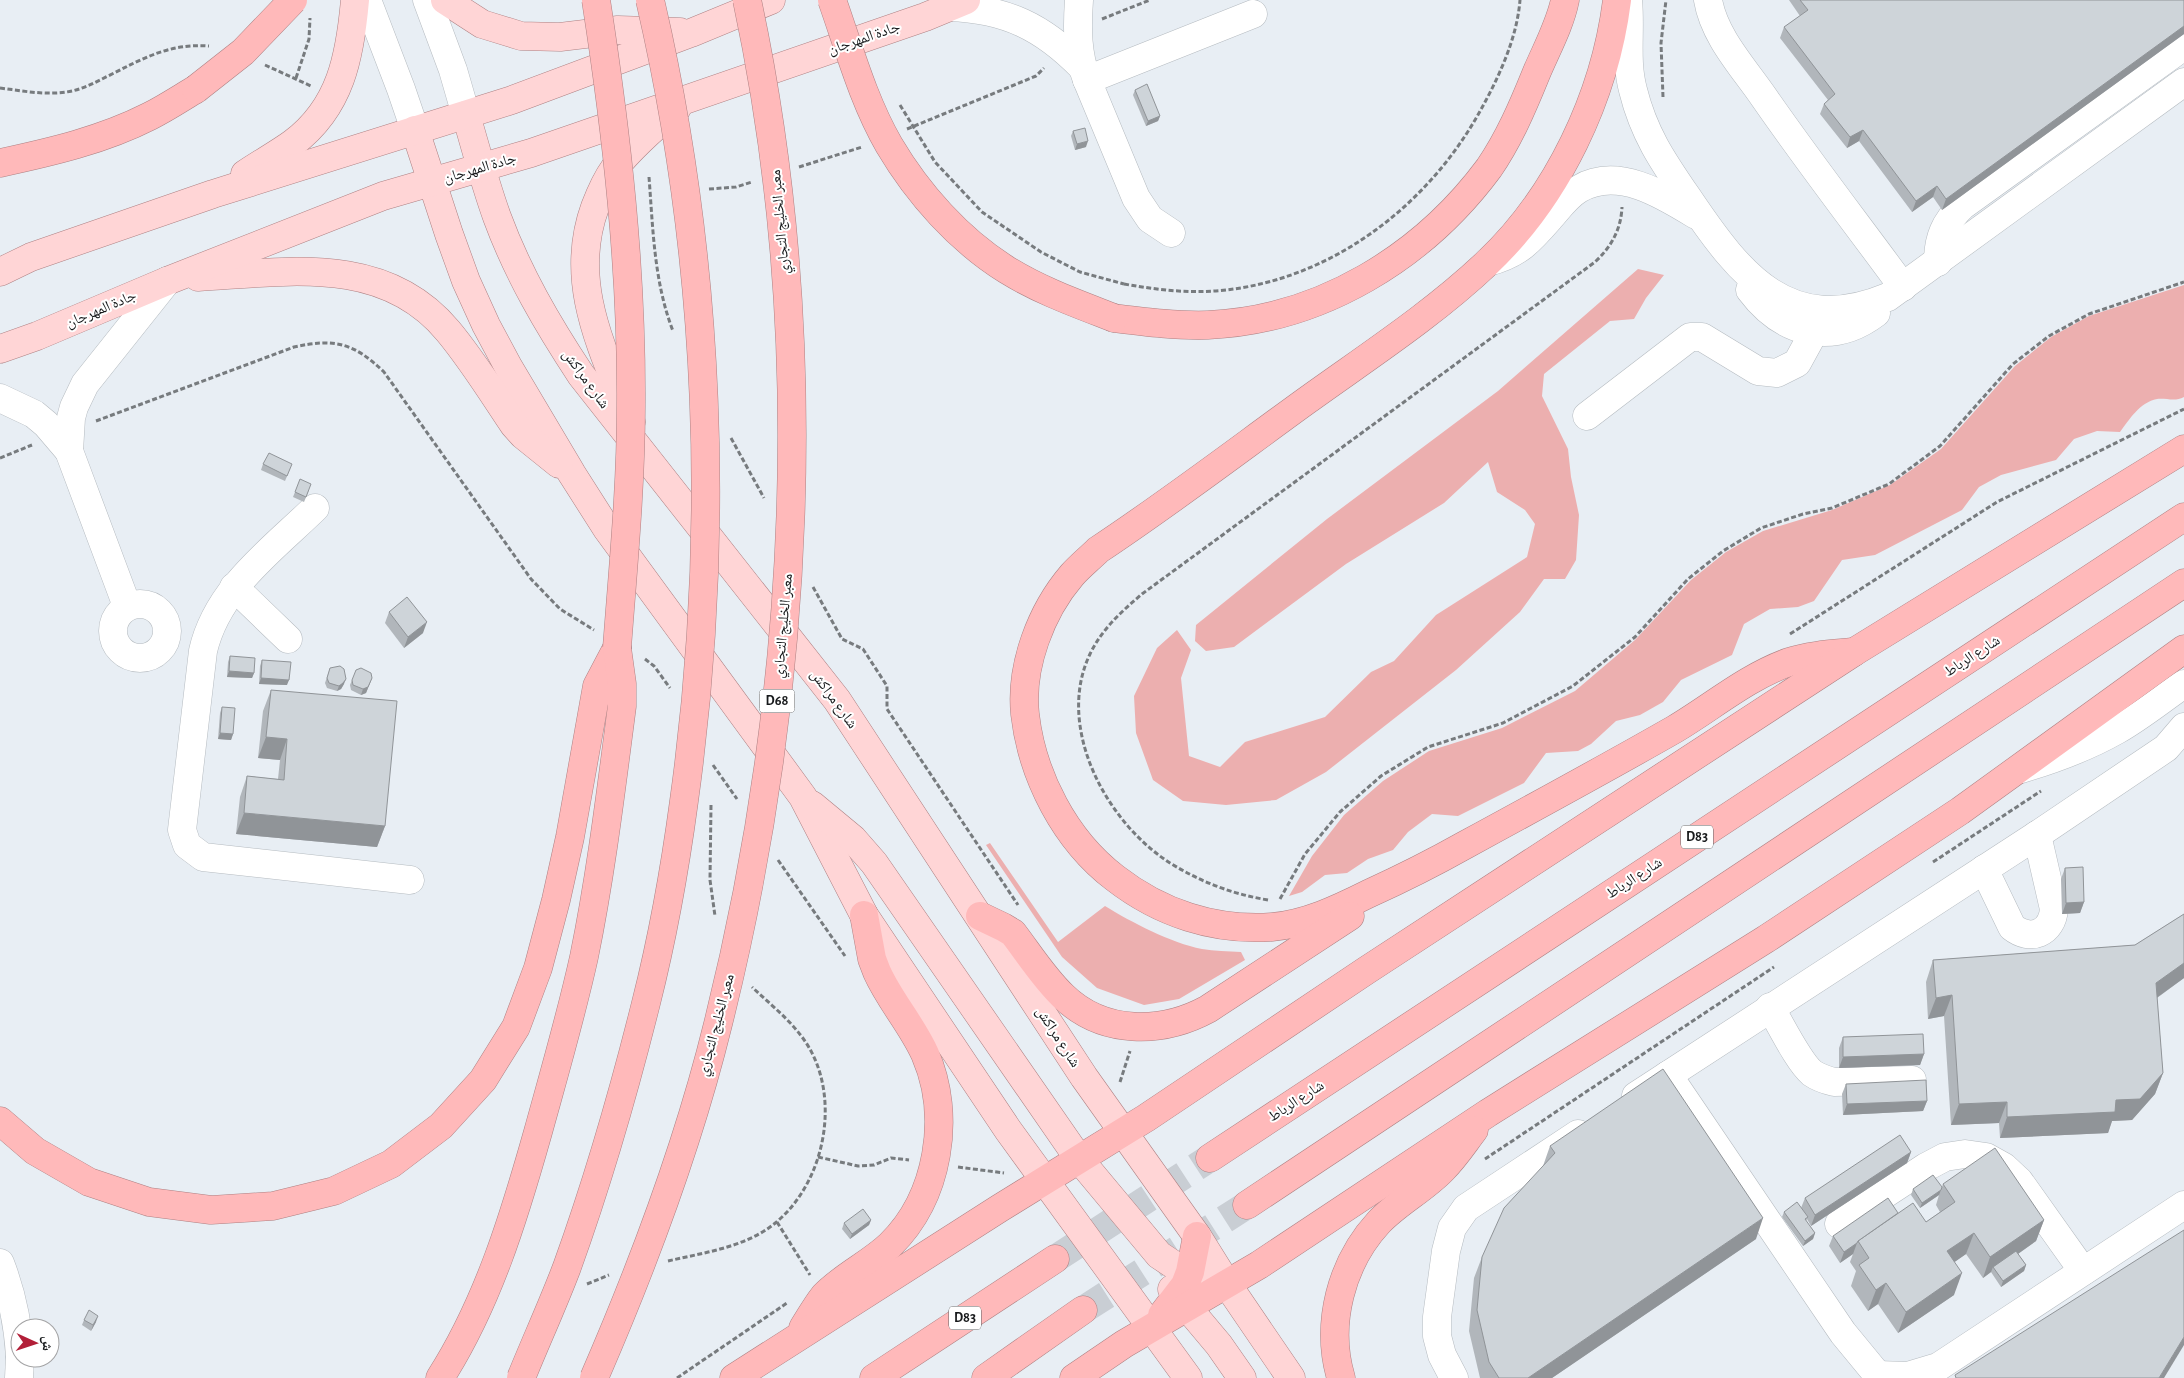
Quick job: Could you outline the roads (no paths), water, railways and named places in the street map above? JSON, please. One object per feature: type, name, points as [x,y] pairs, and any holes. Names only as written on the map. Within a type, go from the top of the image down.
[{"type":"highway","points":[[440,1378],[477,1308],[501,1254],[520,1195],[570,1020],[596,892],[622,706],[622,684],[617,648],[629,489],[630,325],[624,214],[612,104],[596,0]]},
{"type":"highway","points":[[522,1378],[567,1265],[610,1134],[647,1000],[675,867],[694,730],[705,592],[706,454],[700,316],[684,178],[660,42],[650,0]]},
{"type":"highway","name":"معبر الخليج التجاري","points":[[594,1378],[630,1294],[678,1162],[718,1027],[749,890],[772,751],[788,573],[792,470],[789,329],[778,189],[758,50],[748,0]]},
{"type":"highway","points":[[832,0],[864,90],[888,144],[921,192],[961,235],[1007,270],[1059,297],[1114,318],[1162,324],[1200,325],[1256,319],[1302,307],[1346,289],[1388,266],[1426,237],[1460,204],[1490,166],[1514,126],[1566,0]]},
{"type":"highway","points":[[1549,41],[1552,0]]},
{"type":"highway","points":[[1617,0],[1605,61],[1590,105],[1571,148],[1548,189],[1519,227],[1488,262],[1442,302],[1098,550],[1072,576],[1051,606],[1036,639],[1027,675],[1025,712],[1032,756],[1050,798],[1074,837],[1105,870],[1134,893],[1166,910],[1201,922],[1237,927],[1274,927],[1309,920],[1347,905],[1404,878],[1669,732],[1759,676],[1789,662],[1821,654],[1854,652]]},
{"type":"highway","points":[[0,163],[49,152],[101,137],[150,116],[196,89],[301,6]]},
{"type":"highway","points":[[734,1378],[1122,1133],[1366,970],[1854,652],[2184,449]]},
{"type":"highway","name":"شارع الرباط","points":[[1210,1158],[2184,517]]},
{"type":"highway","points":[[1247,1205],[2184,583]]},
{"type":"highway","points":[[0,1121],[35,1151],[89,1182],[149,1202],[211,1210],[273,1206],[334,1191],[390,1164],[441,1126],[483,1080],[512,1034],[538,968],[568,846],[596,686],[617,648]]},
{"type":"highway","points":[[1074,1378],[1151,1328],[1183,1302],[1227,1284],[1267,1260],[1488,1113],[1766,939],[2020,769],[2184,649]]},
{"type":"highway","points":[[980,916],[1003,926],[1013,933],[1062,996],[1078,1008],[1095,1018],[1114,1024],[1153,1028],[1182,1021],[1208,1009],[1339,924],[1404,878]]},
{"type":"highway","points":[[795,1338],[824,1297],[876,1259],[906,1226],[924,1192],[934,1164],[939,1119],[932,1074],[924,1053],[877,972],[872,958],[864,915]]},
{"type":"highway","points":[[1341,1378],[1335,1350],[1335,1328],[1341,1291],[1352,1261],[1364,1240],[1379,1222],[1443,1169],[1488,1113]]},
{"type":"highway","points":[[1183,1302],[1185,1285],[1190,1272],[1197,1236]]},
{"type":"highway","name":"D83","points":[[874,1378],[1055,1259]]},
{"type":"highway","points":[[986,1378],[1084,1310]]},
{"type":"main road","points":[[213,194],[294,142],[322,114],[336,90],[348,56],[355,0]]},
{"type":"main road","points":[[445,0],[482,24],[502,32],[521,36],[560,37],[618,30],[691,33]]},
{"type":"main road","points":[[0,272],[31,257],[213,194],[512,100],[691,33],[770,0]]},
{"type":"main road","name":"جادة المهرجان","points":[[0,349],[37,336],[171,280],[383,196],[531,153],[958,4]]},
{"type":"main road","points":[[641,449],[588,306],[584,277],[585,249],[590,220],[600,193],[613,171],[633,146],[687,99]]},
{"type":"main road","name":"شارع مراكش","points":[[466,114],[497,217],[534,299],[581,375],[837,700],[1122,1133],[1197,1236],[1291,1378]]},
{"type":"main road","points":[[415,130],[466,280],[486,325],[509,368],[572,474],[607,529],[803,797],[864,915],[1008,1130],[1188,1378]]},
{"type":"main road","points":[[171,280],[329,272],[370,279],[391,288],[431,314],[448,330],[518,430],[572,474]]},
{"type":"main road","points":[[803,797],[853,839],[874,862],[1079,1159],[1159,1255],[1173,1265],[1227,1284]]},
{"type":"main road","points":[[1045,1180],[1089,1197],[1107,1210],[1183,1302],[1242,1378]]},
{"type":"street","points":[[367,0],[402,88],[415,130]]},
{"type":"street","name":"شارع مراكش","points":[[427,0],[466,114]]},
{"type":"street","points":[[1079,0],[1078,43],[1085,73],[1136,198],[1150,219],[1171,233]]},
{"type":"street","points":[[1628,0],[1629,64],[1632,89],[1648,136],[1657,152],[1702,218],[1738,264],[1764,290],[1798,305],[1816,309],[1834,310],[1871,304],[1903,287],[2184,82]]},
{"type":"street","points":[[1708,0],[1717,26],[1728,46],[1797,144],[1903,287]]},
{"type":"street","points":[[958,4],[991,11],[1030,25],[1064,49],[1085,73]]},
{"type":"street","points":[[1085,73],[1253,14]]},
{"type":"street","points":[[1938,262],[1938,246],[1942,230],[1950,217],[1962,206],[2184,46]]},
{"type":"street","points":[[0,176],[49,152]]},
{"type":"street","points":[[1488,262],[1508,257],[1524,246],[1577,190],[1592,182],[1609,180],[1645,187],[1702,218]]},
{"type":"street","points":[[0,258],[31,257]]},
{"type":"street","points":[[1738,264],[1749,289],[1761,305],[1777,318],[1795,327],[1814,332],[1835,331],[1854,325],[1878,311],[1903,287]]},
{"type":"street","points":[[65,439],[74,407],[85,384],[171,280]]},
{"type":"street","points":[[1587,416],[1690,337],[1702,336],[1758,371],[1776,372],[1797,363],[1814,332]]},
{"type":"street","points":[[0,398],[34,414],[65,439],[127,606]]},
{"type":"street","points":[[315,508],[234,587],[211,623],[204,651],[182,823],[184,838],[192,850],[203,857],[410,880]]},
{"type":"street","points":[[234,587],[288,639]]},
{"type":"street","points":[[136,603],[146,604],[161,613],[166,622],[166,640],[155,654],[137,659],[121,651],[113,636],[112,627],[115,618],[127,606],[136,603]]},
{"type":"street","points":[[166,640],[204,651]]},
{"type":"street","points":[[2020,769],[2088,746],[2119,729],[2184,684]]},
{"type":"street","points":[[1454,1378],[1442,1355],[1437,1336],[1439,1298],[1446,1251],[1452,1228],[1466,1208],[1770,1007],[2175,745],[2184,727]]},
{"type":"street","points":[[1984,869],[2012,928],[2018,933],[2027,935],[2043,932],[2053,918],[2054,909],[2036,835]]},
{"type":"street","points":[[1770,1007],[1804,1064],[1812,1073],[1822,1079],[1834,1082],[1912,1080]]},
{"type":"street","points":[[1668,1075],[1844,1333],[1878,1376],[1908,1376],[1932,1372],[2184,1205]]},
{"type":"street","points":[[1839,1224],[1926,1167],[1945,1157],[1965,1154],[1986,1157],[2004,1167],[2019,1181],[2083,1271]]},
{"type":"street","points":[[0,1263],[9,1285],[16,1318]]},
{"type":"tunnel","points":[[1055,1259],[1210,1158]]},
{"type":"tunnel","points":[[1083,1310],[1247,1205]]}]
